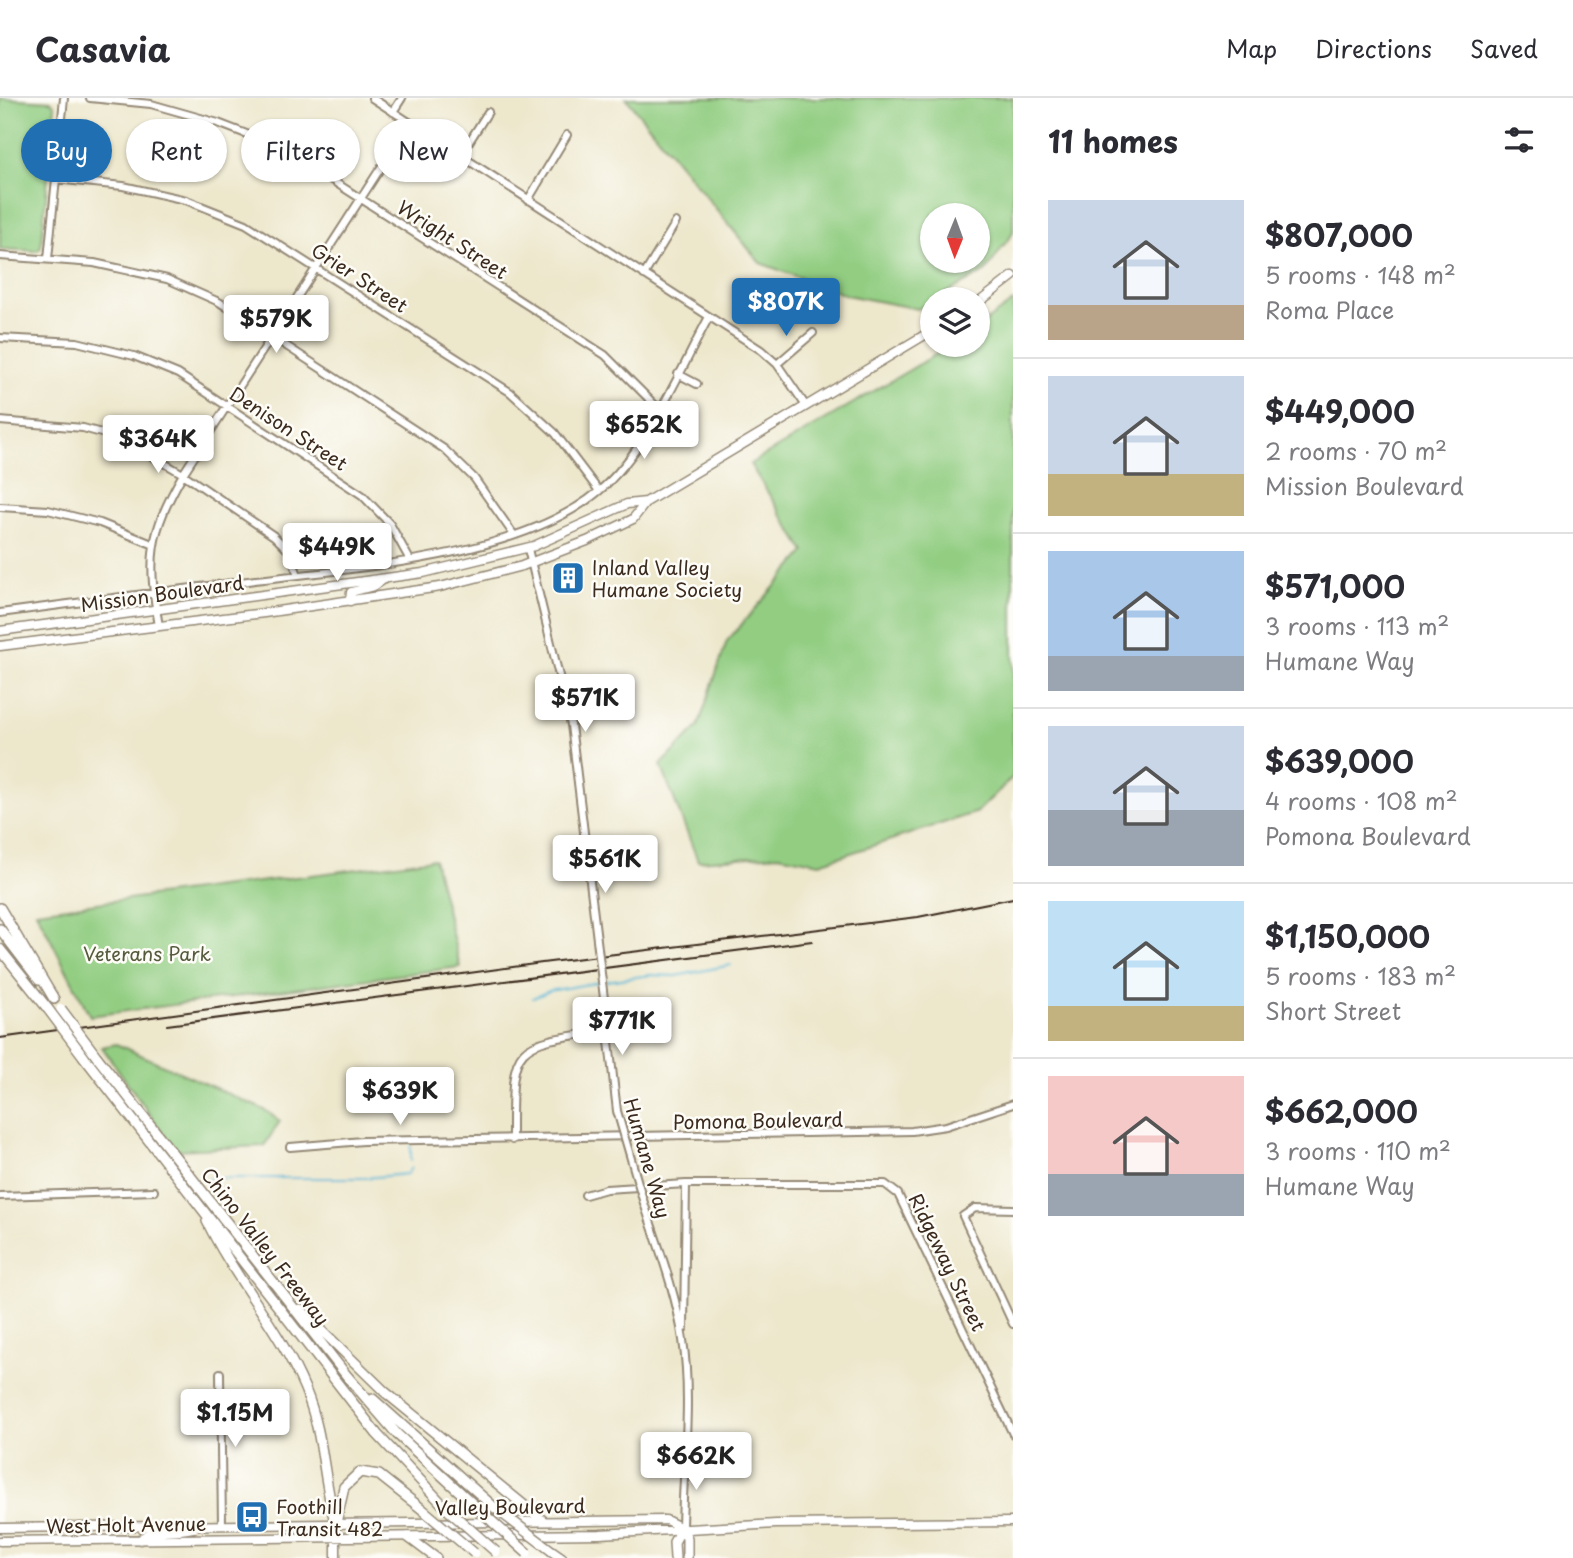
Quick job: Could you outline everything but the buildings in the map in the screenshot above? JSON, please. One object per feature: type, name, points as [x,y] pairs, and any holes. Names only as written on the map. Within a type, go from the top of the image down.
[{"type":"highway","points":[[0,908],[54,999]]},
{"type":"highway","name":"Chino Valley Freeway","points":[[0,929],[97,1057],[192,1195],[201,1200],[264,1273],[397,1434],[531,1555]]},
{"type":"highway","name":"Chino Valley Freeway","points":[[0,949],[85,1057],[153,1137],[377,1434],[447,1509],[500,1555]]},
{"type":"highway","points":[[201,1200],[304,1386],[323,1441],[329,1502],[336,1525]]},
{"type":"highway","points":[[264,1273],[384,1392],[542,1520]]},
{"type":"highway","points":[[347,1376],[495,1508],[562,1558]]},
{"type":"highway","points":[[336,1525],[344,1488],[360,1472],[379,1475],[477,1555]]},
{"type":"highway","points":[[675,1558],[674,1542],[682,1528]]},
{"type":"highway","points":[[682,1528],[687,1538],[687,1558]]},
{"type":"highway","points":[[408,1537],[436,1558]]},
{"type":"main road","points":[[990,294],[1013,276]]},
{"type":"main road","points":[[0,646],[440,587],[533,562],[633,519],[646,502],[920,338]]},
{"type":"main road","name":"Mission Boulevard","points":[[0,631],[423,573],[527,548],[627,504],[646,502]]},
{"type":"main road","points":[[350,601],[351,592],[374,586],[384,579]]},
{"type":"main road","name":"Valley Boulevard","points":[[336,1525],[666,1520],[682,1528]]},
{"type":"main road","name":"Valley Boulevard","points":[[336,1537],[665,1532],[682,1528],[1013,1522]]},
{"type":"main road","points":[[141,1540],[150,1533],[185,1532],[201,1525]]},
{"type":"main road","points":[[336,1525],[336,1558]]},
{"type":"main road","name":"West Holt Avenue","points":[[0,1528],[336,1525]]},
{"type":"main road","name":"West Holt Avenue","points":[[0,1541],[336,1537]]},
{"type":"street","points":[[62,119],[64,98]]},
{"type":"street","name":"Wright Street","points":[[90,98],[151,104],[218,123],[280,147],[605,355],[659,409]]},
{"type":"street","points":[[372,98],[403,119]]},
{"type":"street","points":[[393,112],[402,98]]},
{"type":"street","points":[[472,137],[488,112]]},
{"type":"street","points":[[528,200],[567,135]]},
{"type":"street","points":[[472,164],[777,364],[806,406]]},
{"type":"street","points":[[159,626],[153,593],[152,544],[161,514],[183,474],[374,177]]},
{"type":"street","points":[[48,259],[55,182]]},
{"type":"street","name":"Grier Street","points":[[84,182],[123,186],[186,200],[246,224],[510,392],[555,433],[599,491]]},
{"type":"street","points":[[644,275],[676,222]]},
{"type":"street","points":[[0,256],[127,268],[167,279],[219,302],[444,449],[474,478],[514,535]]},
{"type":"street","points":[[0,613],[410,560],[514,535],[555,520],[599,491],[628,460],[709,317]]},
{"type":"street","points":[[777,364],[813,333]]},
{"type":"street","name":"Denison Street","points":[[0,338],[78,342],[134,356],[178,374],[362,495],[390,524],[410,560]]},
{"type":"street","points":[[678,374],[697,384]]},
{"type":"street","points":[[0,421],[83,428],[122,439],[183,474],[275,536],[289,551],[298,575]]},
{"type":"street","points":[[0,507],[48,510],[100,523],[152,544]]},
{"type":"street","name":"Humane Way","points":[[527,548],[533,562],[571,724],[617,1111],[676,1301],[684,1341],[686,1374],[682,1528]]},
{"type":"street","points":[[512,1139],[513,1077],[523,1053],[548,1038],[606,1031]]},
{"type":"street","name":"Pomona Boulevard","points":[[290,1147],[363,1141],[912,1131],[955,1124],[1013,1104]]},
{"type":"street","points":[[585,1195],[606,1189],[686,1184],[684,1341]]},
{"type":"street","name":"Ridgeway Street","points":[[686,1184],[885,1184],[898,1194],[1013,1434]]},
{"type":"street","points":[[0,1195],[154,1191]]},
{"type":"street","points":[[1013,1209],[975,1208],[963,1216],[1013,1324]]},
{"type":"street","points":[[220,1373],[222,1525]]},
{"type":"green space","points":[[0,98],[51,101],[55,106],[54,119],[21,119],[21,182],[47,182],[41,247],[37,251],[0,249]]},
{"type":"green space","points":[[626,98],[1013,98],[1013,232],[990,265],[990,203],[920,203],[920,273],[982,273],[957,287],[920,287],[918,309],[846,295],[760,263]]},
{"type":"green space","points":[[1013,302],[1013,777],[977,812],[820,863],[778,855],[698,861],[661,765],[698,727],[727,641],[805,552],[750,464],[932,357],[990,357],[990,318]]},
{"type":"green space","name":"Veterans Park","points":[[434,859],[460,967],[90,1016],[36,911]]},
{"type":"green space","points":[[116,1044],[265,1110],[280,1121],[264,1146],[175,1150],[102,1047]]},
{"type":"waterway","points":[[606,981],[651,975],[676,976],[731,965]]},
{"type":"waterway","points":[[533,998],[549,991],[600,982]]},
{"type":"waterway","points":[[411,1146],[411,1161]]},
{"type":"waterway","points":[[209,1178],[365,1178],[407,1174],[411,1168]]},
{"type":"railway","points":[[0,1038],[542,963],[918,917],[1013,898]]},
{"type":"railway","points":[[167,1025],[812,941]]},
{"type":"place","name":"Inland Valley Humane Society","points":[[568,578]]},
{"type":"place","name":"Foothill Transit 482","points":[[252,1517]]}]
